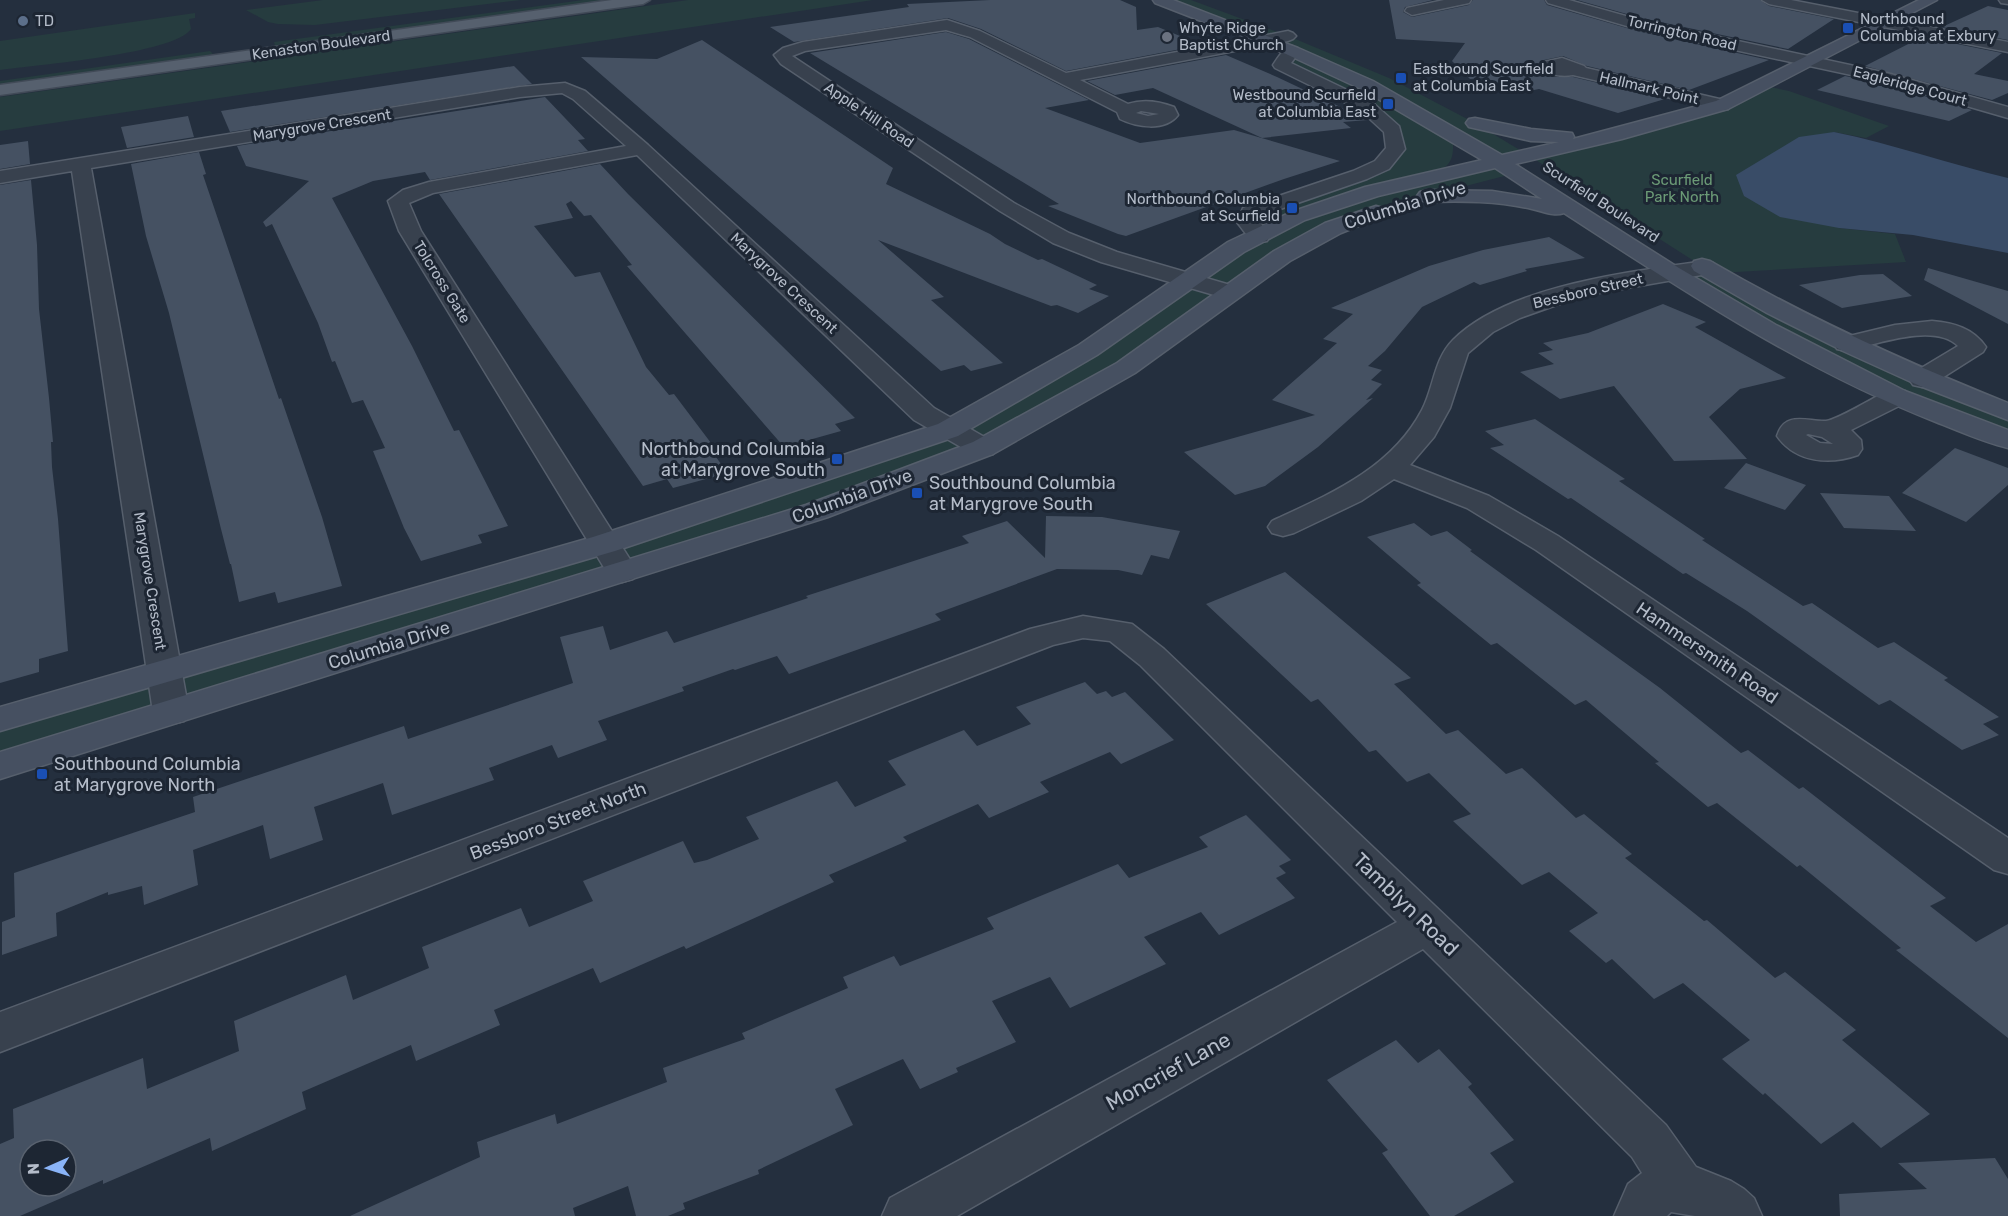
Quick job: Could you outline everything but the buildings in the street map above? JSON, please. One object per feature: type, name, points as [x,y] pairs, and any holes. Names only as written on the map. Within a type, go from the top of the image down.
[{"type":"main road","name":"Kenaston Boulevard","points":[[0,76],[557,0]]},
{"type":"main road","name":"Kenaston Boulevard","points":[[0,90],[643,0]]},
{"type":"street","name":"Scurfield Boulevard","points":[[1160,0],[1266,41],[1290,44],[1389,78]]},
{"type":"street","name":"Scurfield Boulevard","points":[[1191,0],[1290,44],[1447,130],[1587,219],[1673,260],[1767,330],[1896,397],[2008,440]]},
{"type":"street","points":[[1402,12],[1464,0]]},
{"type":"street","name":"Torrington Road","points":[[1553,0],[1637,24],[1811,61]]},
{"type":"street","points":[[1769,0],[2008,47]]},
{"type":"street","name":"Columbia Drive","points":[[0,719],[604,544],[948,430],[1088,350],[1236,247],[1298,216],[1372,191],[1427,188],[1516,173],[1537,161],[1615,135],[1722,105],[1930,0]]},
{"type":"street","name":"Apple Hill Road","points":[[1126,110],[1117,108],[1066,78],[975,34],[947,26],[803,47],[782,55],[787,61],[1035,224],[1109,257],[1229,292]]},
{"type":"street","points":[[1066,78],[1266,41]]},
{"type":"street","points":[[1260,236],[1248,222],[1250,212],[1360,175],[1382,165],[1396,149],[1393,130],[1366,106],[1281,65],[1290,44]]},
{"type":"street","name":"Eagleridge Court","points":[[1811,61],[1887,78],[2008,113]]},
{"type":"street","name":"Hallmark Point","points":[[1576,71],[1722,105]]},
{"type":"street","name":"Marygrove Crescent","points":[[171,712],[81,165],[548,88],[565,88],[579,95],[641,149],[924,414],[948,430],[983,448]]},
{"type":"street","name":"Columbia Drive","points":[[0,766],[817,510],[983,448],[1126,368],[1282,256],[1333,228],[1427,188],[1499,162],[1537,161],[1642,145],[1718,113],[1722,105]]},
{"type":"street","name":"Scurfield Boulevard","points":[[1615,135],[1573,137],[1531,135],[1470,120],[1634,223]]},
{"type":"street","points":[[1427,188],[1454,158],[1453,141],[1447,130]]},
{"type":"street","name":"Tolcross Gate","points":[[622,572],[410,231],[398,201],[410,194],[429,188],[641,149]]},
{"type":"street","points":[[0,177],[81,165]]},
{"type":"street","points":[[1427,188],[1516,199],[1587,219]]},
{"type":"street","name":"Bessboro Street","points":[[1283,527],[1351,495],[1394,469],[1423,434],[1437,408],[1459,348],[1474,333],[1491,322],[1528,304],[1584,290],[1673,260],[1705,268],[1846,344]]},
{"type":"street","points":[[1846,344],[1924,327],[1944,329],[1967,337],[1974,347],[1922,379]]},
{"type":"street","points":[[1846,344],[1922,379],[2008,412]]},
{"type":"street","points":[[1830,430],[1896,397]]},
{"type":"street","name":"Hammersmith Road","points":[[1394,469],[1478,502],[1547,543],[2008,859]]},
{"type":"street","name":"Bessboro Street North","points":[[0,1032],[1042,637],[1083,627],[1120,632]]},
{"type":"street","name":"Tamblyn Road","points":[[1120,632],[1152,657],[1648,1141],[1680,1187]]},
{"type":"street","name":"Moncrief Lane","points":[[908,1216],[1428,926]]},
{"type":"street","points":[[1640,1216],[1642,1205],[1648,1197],[1663,1189],[1680,1187],[1700,1191],[1727,1207],[1736,1216]]},
{"type":"green space","points":[[323,0],[521,0],[315,25],[268,22],[246,10]]},
{"type":"green space","points":[[583,0],[622,0],[300,45],[275,46],[274,42]]},
{"type":"green space","points":[[688,0],[873,0],[0,131],[0,97]]},
{"type":"green space","points":[[1160,0],[1191,0],[1288,36],[1389,78],[1475,123],[1528,155],[1499,162],[1516,173],[1400,204],[1333,228],[1126,368],[983,448],[0,766],[0,719],[948,430],[1259,236],[1250,212],[1360,175],[1396,149],[1367,106],[1281,65],[1292,52]],"holes":[[[1453,141],[1498,162],[1429,177],[1451,160]]]},
{"type":"green space","points":[[195,13],[195,18],[189,19],[191,29],[179,38],[159,45],[102,57],[0,70],[0,41]]},
{"type":"green space","points":[[210,51],[213,54],[0,85],[0,81]]},
{"type":"green space","name":"Scurfield Park North","points":[[1761,85],[1789,91],[1889,126],[1866,138],[1834,132],[1839,228],[1895,234],[1906,262],[1719,273],[2008,412],[2008,440],[1896,397],[1671,273],[1705,268],[1528,155],[1615,135]]},
{"type":"water","points":[[1834,132],[2008,178],[2008,253],[1913,235],[1839,228],[1780,217],[1744,196],[1736,175],[1799,137]]},
{"type":"place","name":"TD","points":[[23,21]]},
{"type":"place","name":"Northbound Columbia at Exbury","points":[[1848,28]]},
{"type":"place","name":"Whyte Ridge Baptist Church","points":[[1167,37]]},
{"type":"place","name":"Eastbound Scurfield at Columbia East","points":[[1401,78]]},
{"type":"place","name":"Westbound Scurfield at Columbia East","points":[[1388,104]]},
{"type":"place","name":"Northbound Columbia at Scurfield","points":[[1292,208]]},
{"type":"place","name":"Northbound Columbia at Marygrove South","points":[[837,459]]},
{"type":"place","name":"Southbound Columbia at Marygrove South","points":[[917,493]]},
{"type":"place","name":"Southbound Columbia at Marygrove North","points":[[42,774]]}]
